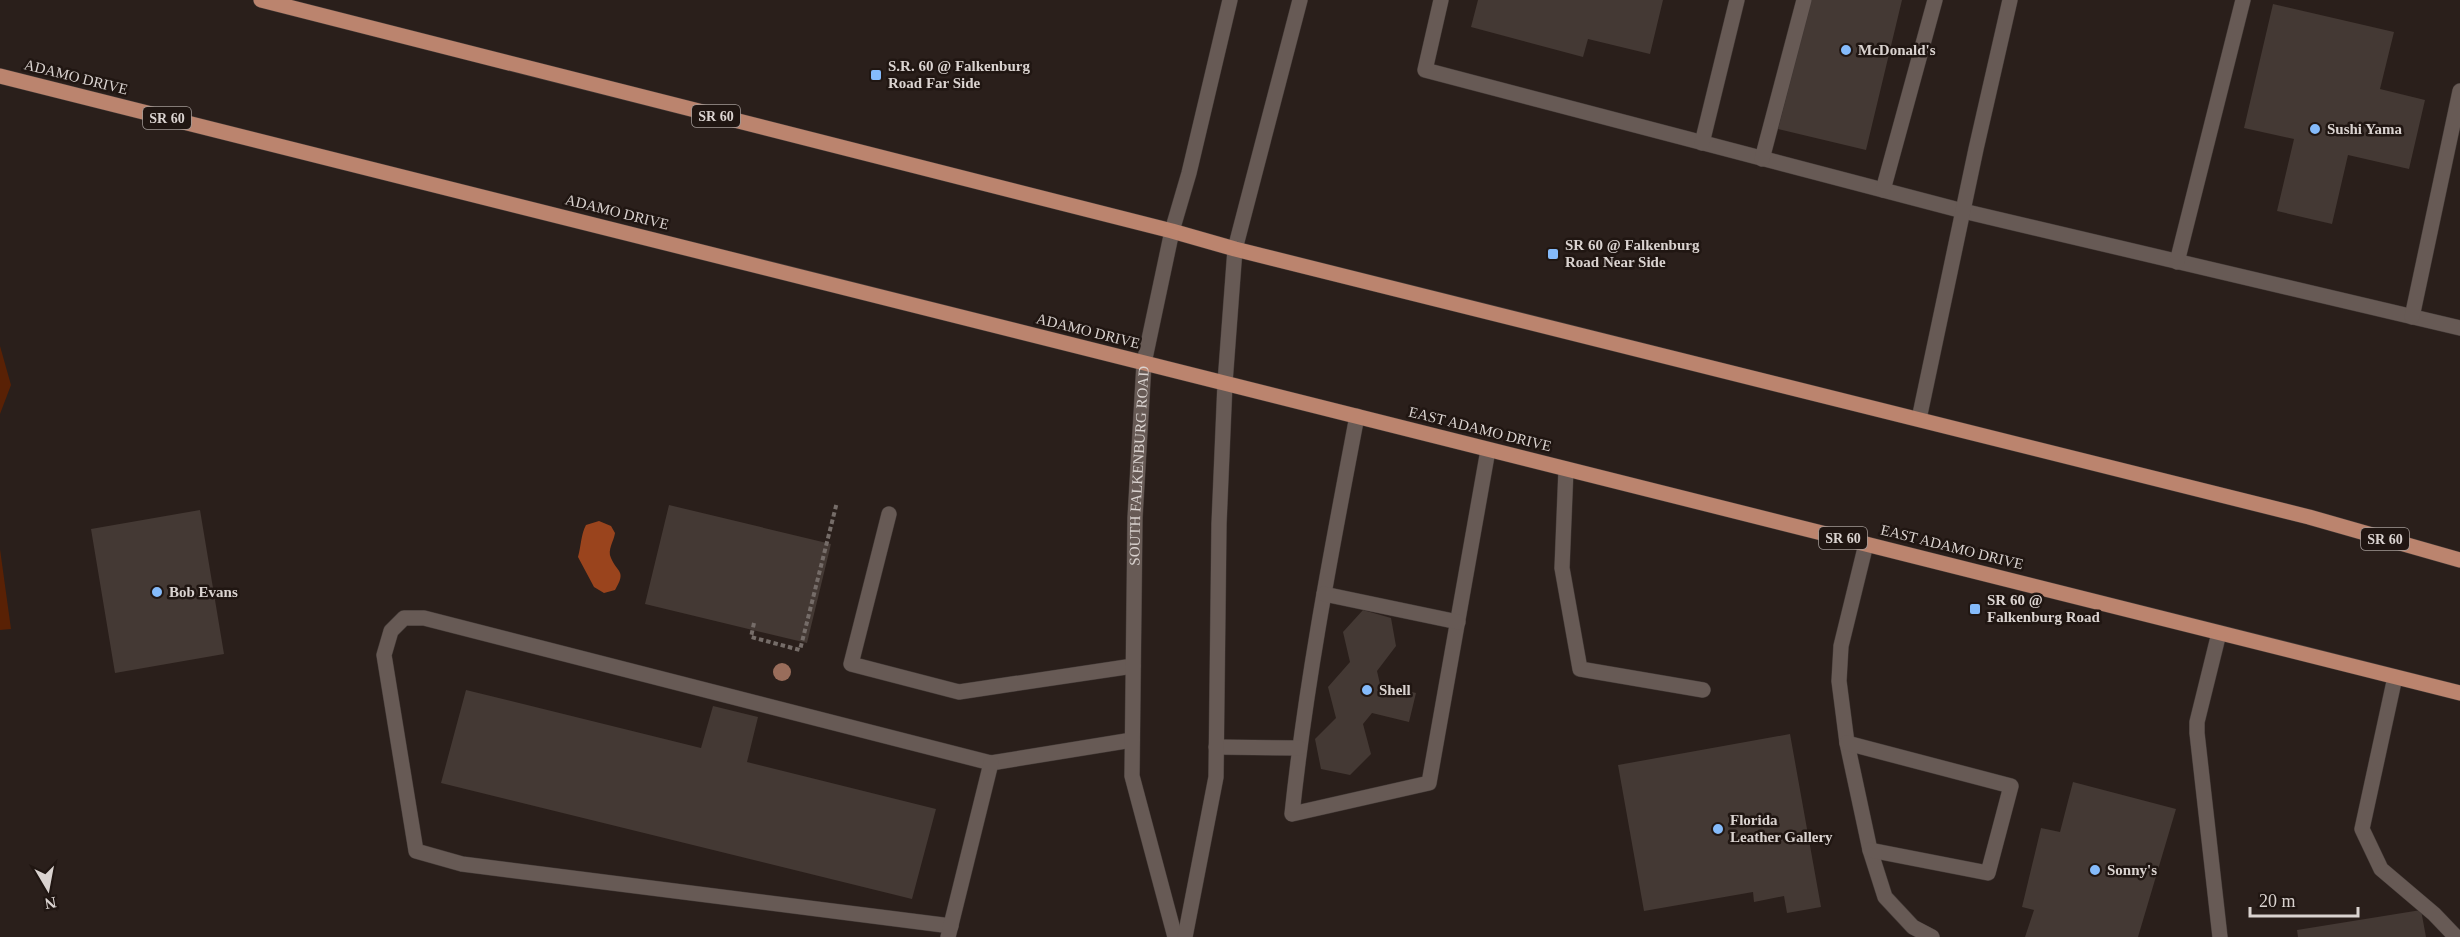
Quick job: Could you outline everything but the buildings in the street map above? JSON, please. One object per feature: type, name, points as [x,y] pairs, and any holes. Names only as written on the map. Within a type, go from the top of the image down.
[{"type":"main road","name":"SR 60","points":[[261,0],[1172,231],[1235,249],[2309,517],[2460,560]]},
{"type":"main road","name":"ADAMO DRIVE","points":[[0,76],[1225,383]]},
{"type":"main road","name":"EAST ADAMO DRIVE","points":[[1225,383],[2460,693]]},
{"type":"street","name":"SOUTH FALKENBURG ROAD","points":[[1175,937],[1132,776],[1135,518],[1144,363],[1172,231],[1189,173],[1230,0]]},
{"type":"street","points":[[1185,937],[1216,777],[1219,524],[1225,383],[1235,249],[1300,0]]},
{"type":"street","points":[[1441,0],[1425,70],[1963,211],[2460,328]]},
{"type":"street","points":[[1702,143],[1737,0]]},
{"type":"street","points":[[1762,159],[1804,0]]},
{"type":"street","points":[[1883,190],[1935,0]]},
{"type":"street","points":[[1919,419],[2010,0]]},
{"type":"street","points":[[2177,262],[2244,0]]},
{"type":"street","points":[[2412,317],[2460,91]]},
{"type":"street","points":[[1357,416],[1324,594],[1299,748],[1292,814],[1429,783],[1488,450]]},
{"type":"street","points":[[1566,469],[1562,568],[1580,669],[1703,690]]},
{"type":"street","points":[[889,514],[851,664],[959,692],[1133,666]]},
{"type":"street","points":[[1866,544],[1841,646],[1840,697],[1847,743],[1870,850],[1885,897],[1913,927],[1932,937]]},
{"type":"street","points":[[1324,594],[1458,622]]},
{"type":"street","points":[[991,763],[950,931],[462,864],[416,851],[384,655],[390,631],[404,618],[424,618],[991,763],[1132,740]]},
{"type":"street","points":[[2219,633],[2197,722],[2197,733],[2220,937]]},
{"type":"street","points":[[2395,677],[2362,829],[2381,869],[2434,914],[2457,937]]},
{"type":"street","points":[[1847,743],[2011,786],[1988,873],[1870,850]]},
{"type":"street","points":[[1216,747],[1299,748]]},
{"type":"path","points":[[754,623],[751,637],[800,650],[837,502]]},
{"type":"shaded area","points":[[0,346],[11,385],[0,414]]},
{"type":"shaded area","points":[[599,521],[611,526],[615,533],[610,555],[621,575],[615,590],[604,593],[594,587],[578,557],[586,525]]},
{"type":"shaded area","points":[[0,549],[11,629],[0,630]]},
{"type":"place","name":"McDonald's","points":[[1846,50]]},
{"type":"place","name":"S.R. 60 @ Falkenburg Road Far Side","points":[[876,75]]},
{"type":"place","name":"Sushi Yama","points":[[2315,129]]},
{"type":"place","name":"SR 60 @ Falkenburg Road Near Side","points":[[1553,254]]},
{"type":"place","name":"Bob Evans","points":[[157,592]]},
{"type":"place","name":"SR 60 @ Falkenburg Road","points":[[1975,609]]},
{"type":"place","name":"Shell","points":[[1367,690]]},
{"type":"place","name":"Florida Leather Gallery","points":[[1718,829]]},
{"type":"place","name":"Sonny's","points":[[2095,870]]}]
